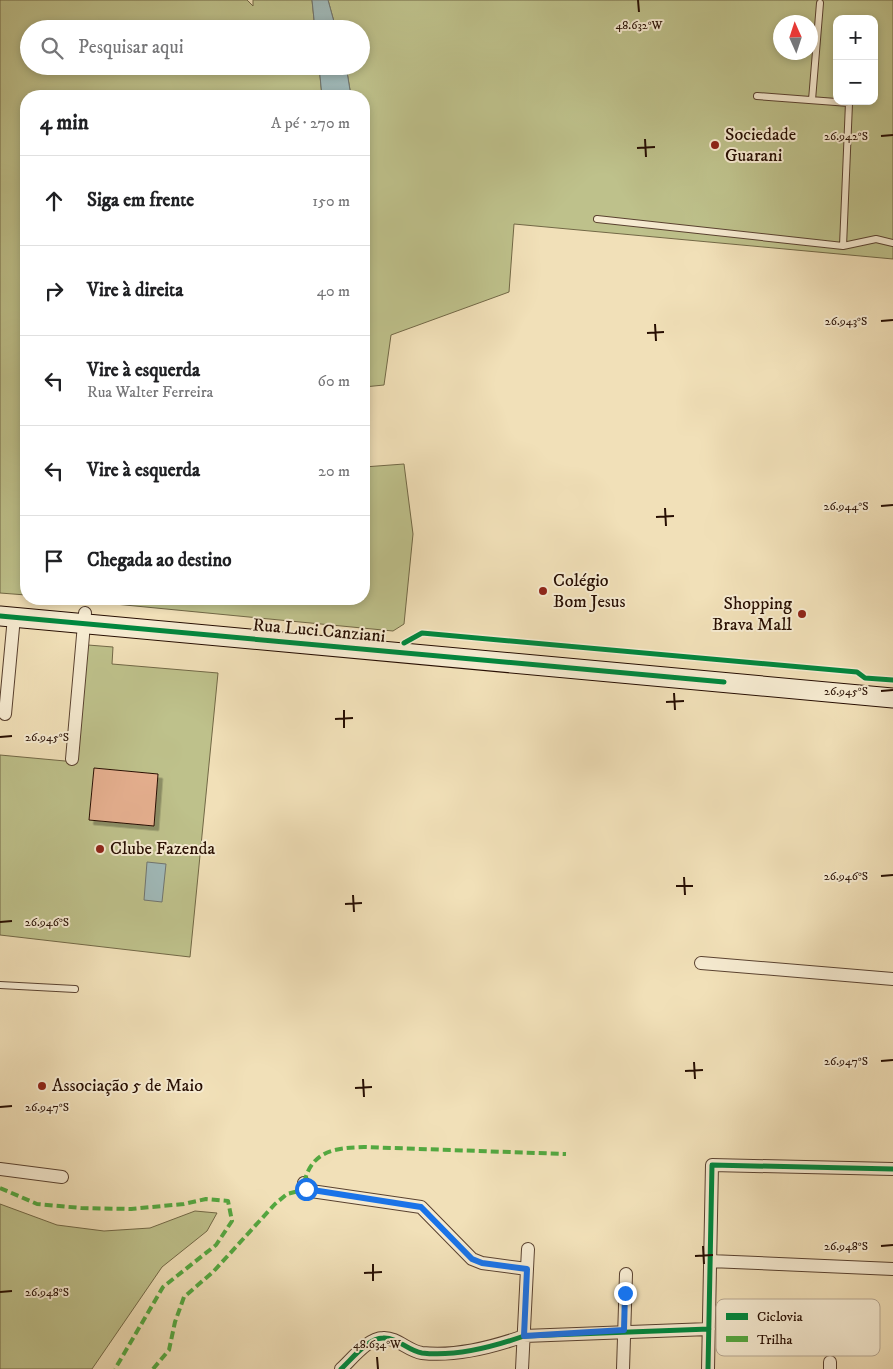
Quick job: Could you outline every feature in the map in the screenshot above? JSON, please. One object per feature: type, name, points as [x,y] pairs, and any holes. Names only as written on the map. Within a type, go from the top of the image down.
[{"type":"main road","name":"Rua Luci Canziani","points":[[5,613],[85,618],[893,687]]},
{"type":"main road","name":"Rua Luci Canziani","points":[[85,618],[893,698]]},
{"type":"street","points":[[5,613],[5,714]]},
{"type":"street","points":[[72,759],[85,618]]},
{"type":"street","points":[[701,963],[893,979]]},
{"type":"street","points":[[708,1369],[712,1165],[893,1169]]},
{"type":"street","points":[[0,1169],[62,1177]]},
{"type":"street","points":[[304,1183],[306,1189],[311,1191],[421,1207],[472,1259],[482,1263],[527,1269]]},
{"type":"street","points":[[522,1369],[528,1249]]},
{"type":"street","points":[[710,1260],[893,1269]]},
{"type":"street","points":[[622,1369],[626,1274]]},
{"type":"street","points":[[341,1369],[370,1342],[384,1338],[392,1339],[407,1348],[422,1353],[452,1353],[506,1342],[524,1336],[624,1330],[709,1328]]},
{"type":"lane","points":[[812,100],[820,3]]},
{"type":"lane","points":[[757,96],[849,103],[843,246]]},
{"type":"lane","points":[[597,219],[843,246],[876,239],[893,243]]},
{"type":"lane","points":[[0,985],[75,989]]},
{"type":"green space","points":[[0,0],[247,0],[253,6],[253,0],[312,0],[314,20],[20,20],[20,75],[320,75],[321,90],[20,90],[20,595],[0,593]]},
{"type":"green space","points":[[328,0],[893,0],[893,259],[514,224],[509,292],[391,335],[384,385],[370,386],[370,90],[350,90],[348,75],[370,75],[370,20],[334,20]]},
{"type":"green space","points":[[404,464],[413,534],[404,624],[393,631],[125,605],[370,605],[370,467]]},
{"type":"green space","name":"Clube Fazenda","points":[[88,645],[113,647],[112,664],[218,673],[190,957],[0,935],[0,755],[76,762]]},
{"type":"green space","points":[[0,1204],[57,1225],[104,1231],[150,1228],[195,1211],[217,1213],[207,1231],[162,1267],[92,1369],[0,1369]]},
{"type":"water","points":[[312,0],[328,0],[334,20],[314,20]]},
{"type":"water","points":[[320,75],[348,75],[350,90],[321,90]]},
{"type":"water","points":[[147,862],[166,864],[162,902],[144,900]]},
{"type":"building","points":[[94,768],[158,774],[154,826],[89,820]]},
{"type":"marked path","points":[[304,1183],[308,1172],[319,1157],[334,1150],[344,1148],[364,1147],[566,1154]]},
{"type":"marked path","points":[[0,1188],[37,1204],[81,1208],[131,1209],[184,1204],[206,1199],[228,1201],[232,1221],[216,1245],[163,1287],[115,1369]]},
{"type":"marked path","points":[[153,1369],[169,1350],[175,1322],[184,1297],[213,1272],[275,1204],[287,1194],[306,1189]]},
{"type":"cycle path","points":[[0,616],[724,682]]},
{"type":"cycle path","points":[[404,643],[422,633],[857,672],[865,678],[893,680]]},
{"type":"cycle path","points":[[708,1369],[712,1165],[893,1169]]},
{"type":"cycle path","points":[[341,1369],[366,1345],[383,1338],[393,1340],[417,1352],[448,1354],[500,1344],[524,1336],[709,1329]]},
{"type":"place","name":"Sociedade Guarani","points":[[715,145]]},
{"type":"place","name":"Colégio Bom Jesus","points":[[543,591]]},
{"type":"place","name":"Shopping Brava Mall","points":[[802,614]]},
{"type":"place","name":"Clube Fazenda","points":[[100,849]]},
{"type":"place","name":"Associação 5 de Maio","points":[[42,1086]]},
{"type":"route","points":[[306,1189],[421,1207],[430,1214],[472,1259],[482,1263],[527,1269],[524,1336],[624,1330],[625,1293]]}]
